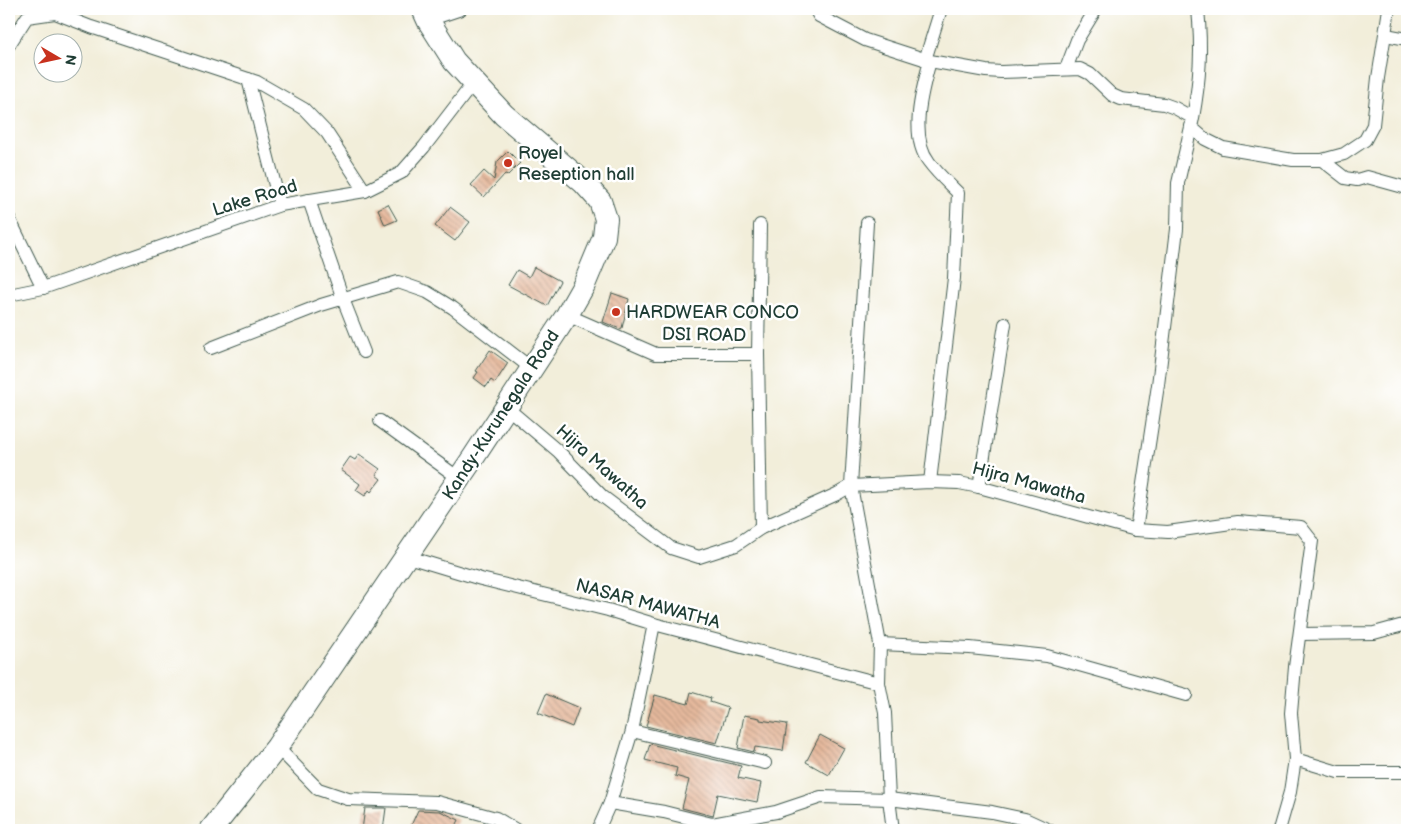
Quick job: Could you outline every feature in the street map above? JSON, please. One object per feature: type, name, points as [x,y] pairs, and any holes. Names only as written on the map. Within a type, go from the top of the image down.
[{"type":"highway","name":"Kandy-Kurunegala Road","points":[[211,830],[277,747],[460,479],[567,315],[584,285],[604,237],[606,219],[600,201],[583,182],[504,115],[454,61],[426,15]]},
{"type":"street","points":[[426,15],[461,9]]},
{"type":"street","points":[[815,9],[819,16],[865,40],[928,61],[1001,72],[1080,69],[1090,74],[1120,99],[1164,104],[1175,108],[1192,122],[1205,139],[1223,148],[1293,160],[1322,160],[1344,154],[1365,140],[1372,125],[1389,9]]},
{"type":"street","points":[[930,482],[954,278],[958,194],[928,161],[919,140],[920,98],[942,9]]},
{"type":"street","points":[[1066,69],[1077,40],[1096,9]]},
{"type":"street","points":[[1136,530],[1158,385],[1176,239],[1178,183],[1192,122],[1200,72],[1201,42],[1198,9]]},
{"type":"street","points":[[9,45],[27,17],[55,13],[91,27],[257,82],[304,109],[327,133],[365,191]]},
{"type":"street","points":[[1386,36],[1407,39]]},
{"type":"street","points":[[248,79],[280,205]]},
{"type":"street","name":"Lake Road","points":[[9,295],[43,288],[280,205],[365,191],[401,173],[424,147],[474,82]]},
{"type":"street","points":[[1322,160],[1345,178],[1357,180],[1367,177],[1407,188]]},
{"type":"street","points":[[309,200],[343,299],[364,352]]},
{"type":"street","points":[[9,218],[43,288]]},
{"type":"street","points":[[867,222],[851,486],[880,644],[880,683],[885,713],[889,799],[893,830]]},
{"type":"street","points":[[760,225],[758,354],[761,528]]},
{"type":"street","points":[[211,348],[321,305],[398,282],[427,292],[452,308],[531,368]]},
{"type":"street","name":"DSI ROAD","points":[[567,315],[656,354],[758,354]]},
{"type":"street","points":[[979,487],[1005,324]]},
{"type":"street","name":"Hijra Mawatha","points":[[506,408],[559,452],[602,496],[671,548],[699,557],[736,545],[761,528],[851,486],[930,482],[959,483],[979,487],[1136,530],[1168,532],[1238,522],[1301,527],[1312,540],[1291,714],[1296,759],[1290,792],[1279,830]]},
{"type":"street","points":[[380,421],[460,479]]},
{"type":"street","name":"NASAR MAWATHA","points":[[408,557],[481,579],[608,610],[654,624],[880,683]]},
{"type":"street","points":[[598,830],[610,803],[632,731],[654,624]]},
{"type":"street","points":[[1300,634],[1374,633],[1407,624]]},
{"type":"street","points":[[880,644],[970,648],[1048,656],[1186,695]]},
{"type":"street","points":[[632,731],[765,763]]},
{"type":"street","points":[[277,747],[318,789],[348,799],[437,802],[496,818],[516,830]]},
{"type":"street","points":[[1296,759],[1338,772],[1407,772]]},
{"type":"street","points":[[610,803],[664,812],[712,824],[776,812],[821,796],[889,799],[992,812],[1025,819],[1049,830]]},
{"type":"building","points":[[508,151],[520,163],[508,175],[505,174],[484,197],[471,185],[484,171],[494,180],[497,162]]},
{"type":"building","points":[[388,204],[397,220],[385,225],[378,209]]},
{"type":"building","points":[[450,207],[470,222],[455,241],[435,226]]},
{"type":"building","points":[[534,267],[560,281],[547,306],[508,285],[517,270],[529,277]]},
{"type":"building","name":"HARDWEAR CONCO","points":[[612,293],[629,299],[622,328],[620,329],[603,322]]},
{"type":"building","points":[[490,350],[508,363],[495,383],[491,380],[486,387],[474,378],[478,372],[476,371]]},
{"type":"building","points":[[359,454],[380,469],[376,475],[381,479],[371,492],[369,490],[365,496],[356,490],[360,484],[341,470],[350,457],[355,460]]},
{"type":"building","points":[[691,692],[711,698],[710,702],[728,708],[717,743],[646,726],[655,695],[688,704]]},
{"type":"building","points":[[546,694],[579,708],[572,727],[538,713]]},
{"type":"building","points":[[744,715],[760,718],[760,720],[787,724],[783,751],[755,747],[754,752],[738,748]]},
{"type":"building","points":[[820,735],[844,748],[829,775],[806,762]]},
{"type":"building","points":[[650,744],[741,766],[738,778],[761,783],[757,802],[718,794],[713,816],[682,808],[689,780],[675,776],[677,768],[645,760]]},
{"type":"building","points":[[365,808],[386,808],[383,830],[362,830]]},
{"type":"building","points":[[418,810],[440,811],[459,820],[454,830],[409,830]]},
{"type":"place","name":"Royel Reseption hall","points":[[508,163]]},
{"type":"place","name":"HARDWEAR CONCO","points":[[616,312]]}]
